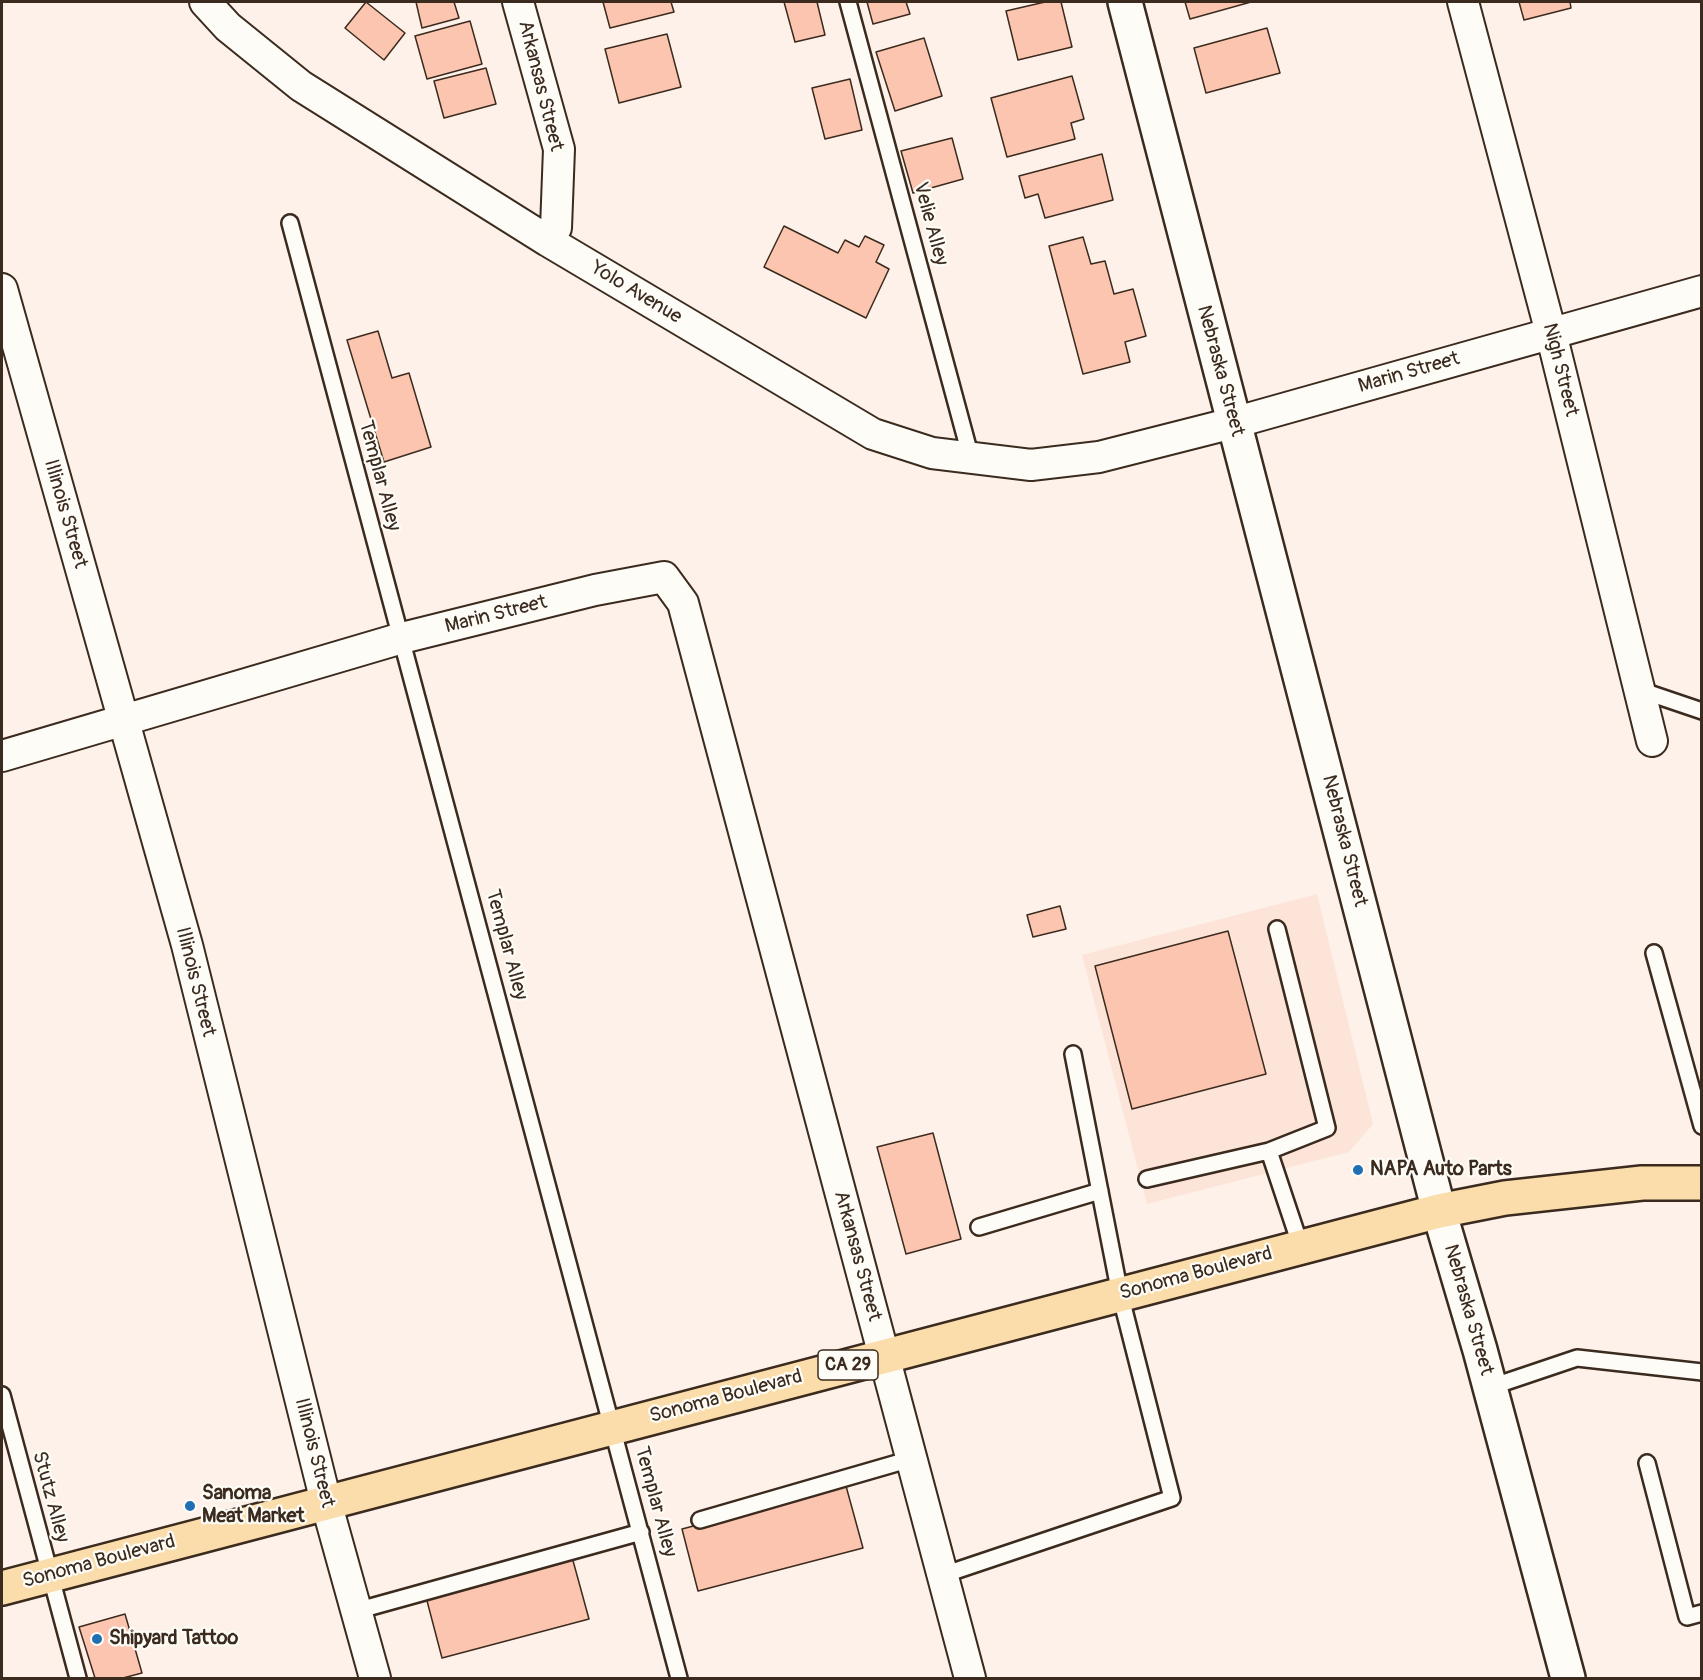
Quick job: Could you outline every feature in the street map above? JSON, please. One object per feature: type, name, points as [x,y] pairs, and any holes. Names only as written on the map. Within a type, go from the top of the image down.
[{"type":"main road","name":"Sonoma Boulevard","points":[[2,1588],[1439,1211],[1505,1198],[1631,1184],[1701,1183]]},
{"type":"street","name":"Yolo Avenue","points":[[205,2],[228,27],[301,86],[548,241],[873,434],[932,453],[1031,465],[1116,453]]},
{"type":"street","name":"Arkansas Street","points":[[518,2],[560,148],[556,228],[548,241]]},
{"type":"street","name":"Nebraska Street","points":[[1125,2],[1439,1211],[1491,1388],[1568,1678]]},
{"type":"street","name":"Nigh Street","points":[[1463,2],[1551,333],[1652,741]]},
{"type":"street","name":"Illinois Street","points":[[2,289],[187,945],[326,1502],[375,1678]]},
{"type":"street","name":"Marin Street","points":[[1116,453],[1233,423],[1701,291]]},
{"type":"street","name":"Marin Street","points":[[2,756],[402,639],[595,590],[664,577],[684,603],[762,903]]},
{"type":"street","name":"Arkansas Street","points":[[762,903],[970,1678]]},
{"type":"lane","name":"Velie Alley","points":[[848,2],[971,458]]},
{"type":"lane","name":"Templar Alley","points":[[290,223],[679,1678]]},
{"type":"lane","points":[[1640,690],[1701,711]]},
{"type":"lane","points":[[1147,1179],[1269,1151],[1327,1128],[1277,929]]},
{"type":"lane","points":[[1654,953],[1697,1096],[1701,1126]]},
{"type":"lane","points":[[943,1575],[1172,1498],[1120,1294],[1072,1054]]},
{"type":"lane","points":[[1269,1151],[1301,1247]]},
{"type":"lane","points":[[979,1227],[1100,1191]]},
{"type":"lane","points":[[1491,1388],[1577,1358],[1701,1371]]},
{"type":"lane","name":"Stutz Alley","points":[[2,1395],[78,1678]]},
{"type":"lane","points":[[700,1520],[911,1459]]},
{"type":"lane","points":[[1647,1462],[1687,1617],[1701,1613]]},
{"type":"lane","points":[[356,1611],[641,1532]]},
{"type":"shaded area","points":[[1317,894],[1373,1124],[1349,1152],[1147,1204],[1082,955]]},
{"type":"building","points":[[366,2],[405,33],[384,60],[345,28]]},
{"type":"building","points":[[416,2],[454,2],[459,18],[422,28]]},
{"type":"building","points":[[603,2],[671,2],[674,12],[610,28]]},
{"type":"building","points":[[784,2],[817,2],[825,35],[795,42]]},
{"type":"building","points":[[867,2],[906,2],[910,14],[873,24]]},
{"type":"building","points":[[1045,2],[1061,2],[1072,47],[1018,60],[1006,11]]},
{"type":"building","points":[[1185,2],[1251,2],[1190,19]]},
{"type":"building","points":[[1519,2],[1570,2],[1571,8],[1524,20]]},
{"type":"building","points":[[470,21],[482,64],[427,79],[415,36]]},
{"type":"building","points":[[1267,28],[1280,73],[1206,93],[1194,48]]},
{"type":"building","points":[[667,34],[681,87],[619,103],[605,49]]},
{"type":"building","points":[[924,38],[942,96],[895,111],[876,52]]},
{"type":"building","points":[[486,68],[496,104],[444,118],[434,81]]},
{"type":"building","points":[[1072,76],[1084,119],[1071,123],[1075,139],[1007,157],[991,98]]},
{"type":"building","points":[[850,79],[862,130],[825,139],[812,88]]},
{"type":"building","points":[[952,138],[963,179],[913,193],[901,151]]},
{"type":"building","points":[[1102,154],[1113,200],[1045,218],[1038,194],[1025,198],[1019,176]]},
{"type":"building","points":[[784,226],[838,253],[845,240],[859,247],[865,236],[884,245],[876,262],[889,269],[866,318],[764,267]]},
{"type":"building","points":[[1083,237],[1091,264],[1105,261],[1114,294],[1133,289],[1146,336],[1125,342],[1130,362],[1083,374],[1049,246]]},
{"type":"building","points":[[378,331],[392,378],[409,373],[431,447],[384,462],[347,340]]},
{"type":"building","points":[[1060,906],[1066,929],[1033,937],[1027,915]]},
{"type":"building","points":[[1228,931],[1266,1074],[1132,1109],[1095,966]]},
{"type":"building","points":[[933,1133],[961,1239],[906,1254],[877,1147]]},
{"type":"building","points":[[846,1486],[863,1548],[698,1591],[682,1529]]},
{"type":"building","points":[[572,1557],[589,1619],[442,1658],[426,1597]]},
{"type":"building","points":[[125,1614],[142,1673],[123,1678],[95,1678],[79,1627]]},
{"type":"place","name":"NAPA Auto Parts","points":[[1358,1170]]},
{"type":"place","name":"Sanoma Meat Market","points":[[190,1506]]},
{"type":"place","name":"Shipyard Tattoo","points":[[97,1639]]}]
